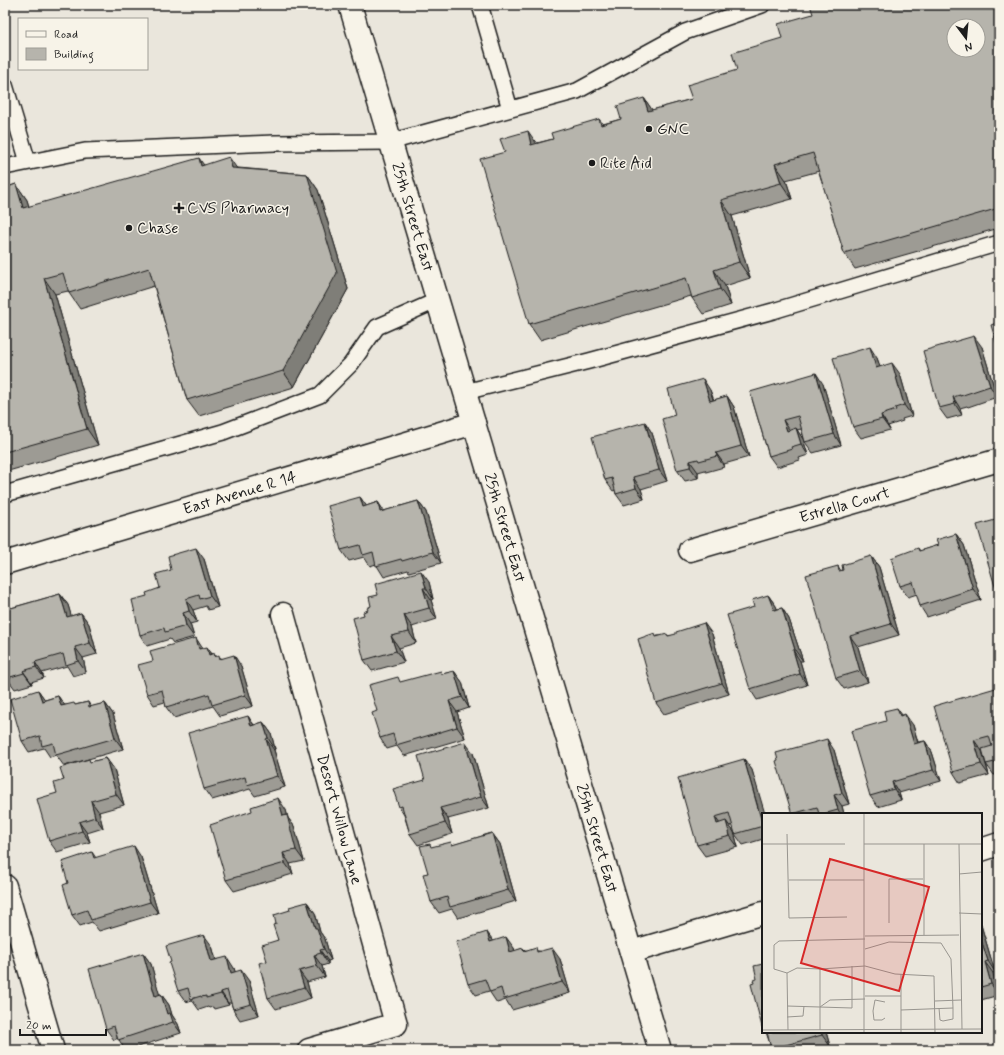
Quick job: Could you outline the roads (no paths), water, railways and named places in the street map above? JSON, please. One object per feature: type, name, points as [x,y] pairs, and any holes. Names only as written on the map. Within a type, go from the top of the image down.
[{"type":"street","name":"25th Street East","points":[[350,5],[660,1050]]},
{"type":"street","name":"East Avenue R 14","points":[[5,563],[474,423]]},
{"type":"street","name":"Estrella Court","points":[[690,550],[999,460]]},
{"type":"street","name":"Desert Willow Lane","points":[[283,614],[396,1024],[309,1050]]},
{"type":"street","points":[[982,850],[999,844]]},
{"type":"street","points":[[5,886],[53,1050]]},
{"type":"street","points":[[631,952],[762,913]]},
{"type":"lane","points":[[480,5],[510,109]]},
{"type":"lane","points":[[5,167],[85,151],[275,143],[390,142],[577,91],[685,32],[762,5]]},
{"type":"lane","points":[[5,85],[28,162]]},
{"type":"lane","points":[[465,392],[596,359],[773,311],[999,243]]},
{"type":"lane","points":[[5,494],[223,432],[320,395],[351,364],[377,327],[438,300]]},
{"type":"place","name":"GNC","points":[[649,129]]},
{"type":"place","name":"Rite Aid","points":[[592,163]]},
{"type":"place","name":"CVS Pharmacy","points":[[179,208]]},
{"type":"place","name":"Chase","points":[[129,228]]}]
